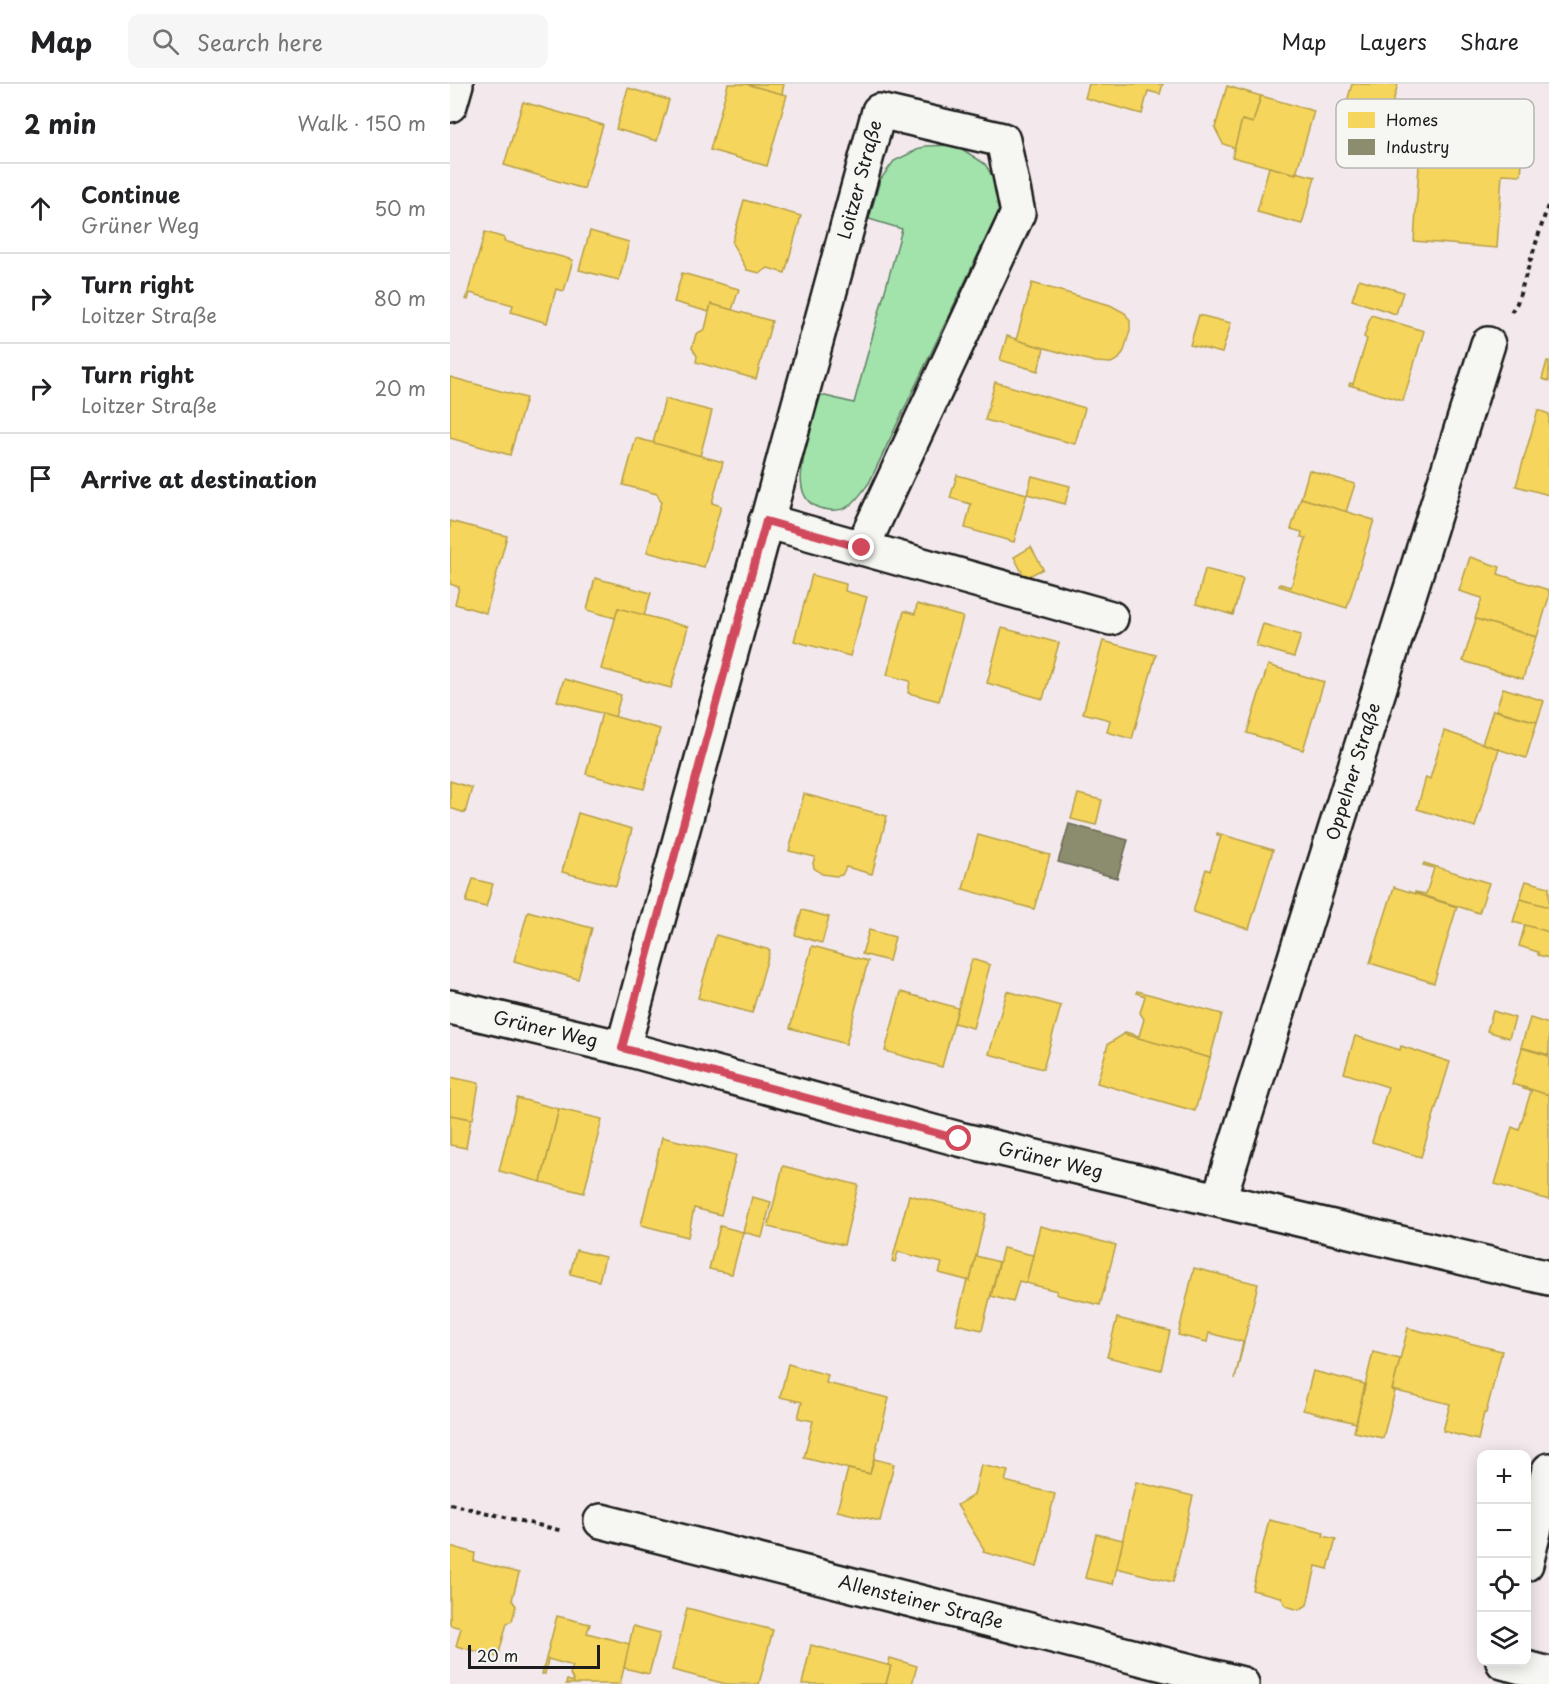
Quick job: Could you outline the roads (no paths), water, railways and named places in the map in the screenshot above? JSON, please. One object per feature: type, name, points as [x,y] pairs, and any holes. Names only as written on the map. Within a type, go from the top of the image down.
[{"type":"street","points":[[450,105],[456,84]]},
{"type":"street","name":"Loitzer Straße","points":[[622,1048],[879,111],[1002,140],[1018,213],[862,548]]},
{"type":"street","name":"Oppelner Straße","points":[[1219,1199],[1488,344]]},
{"type":"street","points":[[766,521],[1111,618]]},
{"type":"street","name":"Grüner Weg","points":[[450,1007],[622,1048],[959,1139],[1549,1278]]},
{"type":"street","points":[[1528,1558],[1549,1470]]},
{"type":"street","name":"Allensteiner Straße","points":[[601,1521],[1242,1684]]},
{"type":"street","points":[[1497,1684],[1502,1666]]},
{"type":"street","points":[[1518,1666],[1549,1674]]}]
